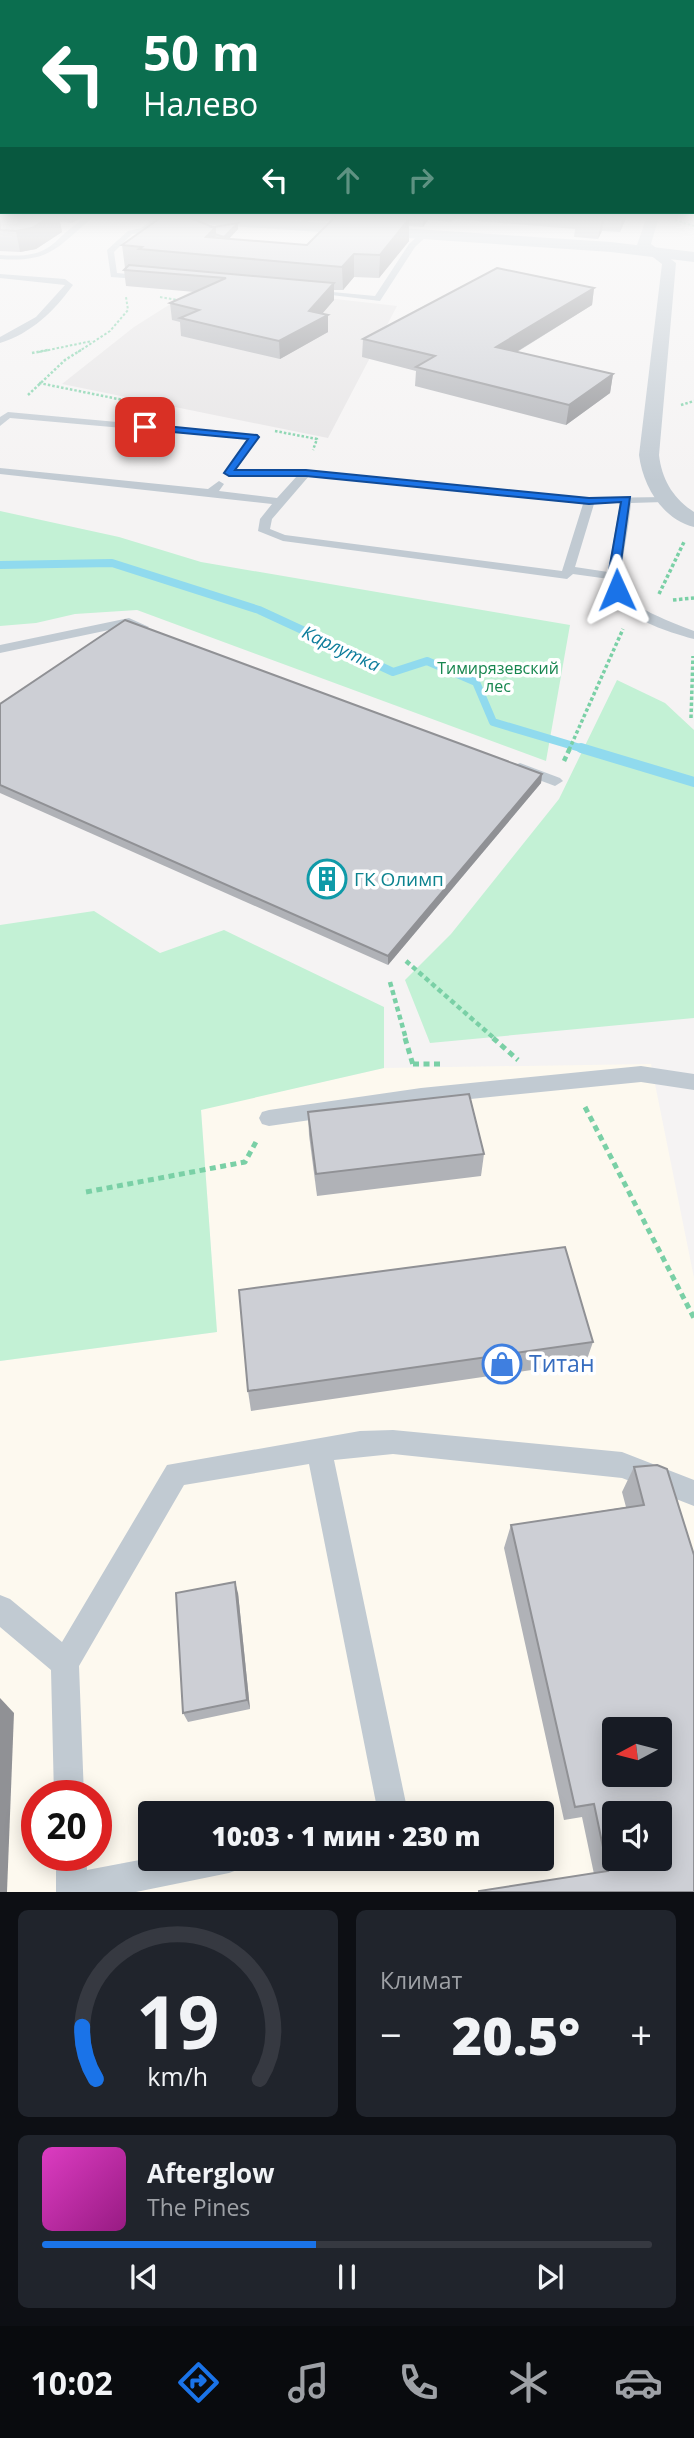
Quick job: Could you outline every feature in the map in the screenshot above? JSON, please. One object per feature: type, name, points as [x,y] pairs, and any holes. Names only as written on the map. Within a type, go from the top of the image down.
[{"type":"street","points":[[665,304],[649,455],[650,472],[664,499],[690,528]]},
{"type":"lane","points":[[0,340],[30,325],[52,304]]},
{"type":"lane","points":[[4,419],[254,437],[211,493]]},
{"type":"lane","points":[[0,471],[280,502]]},
{"type":"lane","points":[[229,473],[306,473],[589,501],[664,499]]},
{"type":"lane","points":[[306,473],[266,519],[264,531],[283,538],[567,575],[589,501]]},
{"type":"lane","points":[[626,499],[613,576],[617,590],[632,609],[694,635]]},
{"type":"lane","points":[[568,570],[613,576]]},
{"type":"lane","points":[[0,649],[129,622],[155,632]]},
{"type":"lane","points":[[82,632],[106,641]]},
{"type":"lane","points":[[503,762],[555,781]]},
{"type":"lane","points":[[269,1118],[421,1096],[641,1074],[694,1082]]},
{"type":"lane","points":[[69,1780],[65,1663],[176,1474],[360,1443],[393,1442],[622,1465],[694,1493]]},
{"type":"lane","points":[[319,1450],[391,1801]]},
{"type":"lane","points":[[0,1609],[65,1663]]},
{"type":"lane","points":[[71,1871],[72,1891],[167,1871]]},
{"type":"path","points":[[4,419],[65,360],[110,331],[128,310],[127,304]]},
{"type":"path","points":[[27,354],[95,340]]},
{"type":"path","points":[[39,383],[131,402]]},
{"type":"path","points":[[264,429],[317,439],[313,451]]},
{"type":"path","points":[[555,781],[632,609],[655,602],[690,528]]},
{"type":"path","points":[[691,718],[694,655]]},
{"type":"path","points":[[407,961],[522,1062]]},
{"type":"path","points":[[390,982],[413,1064]]},
{"type":"path","points":[[571,1081],[694,1318]]},
{"type":"path","points":[[86,1192],[245,1162],[269,1118]]},
{"type":"shaded area","points":[[170,304],[397,306],[328,438],[62,384],[134,327]]},
{"type":"shaded area","points":[[651,1064],[694,1278],[694,1892],[0,1892],[0,1361],[217,1332],[201,1109],[384,1068]]},
{"type":"green space","name":"Тимирязевский лес","points":[[0,511],[119,537],[201,562],[570,625],[546,761],[137,610],[75,614],[36,623],[0,626]]},
{"type":"green space","points":[[617,680],[665,703],[694,730],[694,1018],[430,1043],[405,980],[451,934],[559,799]]},
{"type":"green space","points":[[94,911],[160,953],[224,930],[384,1007],[384,1068],[201,1110],[217,1332],[0,1361],[0,925]]},
{"type":"building","points":[[175,304],[315,304],[309,311],[328,315],[279,341],[180,318],[199,310]]},
{"type":"building","points":[[429,304],[567,304],[496,347],[613,374],[569,405],[416,367],[435,356],[363,339]]},
{"type":"building","name":"ГК Олимп","points":[[125,620],[542,774],[388,956],[0,785],[0,704]]},
{"type":"building","points":[[469,1094],[484,1154],[316,1174],[308,1112]]},
{"type":"building","points":[[565,1247],[593,1342],[248,1391],[239,1290]]},
{"type":"building","points":[[657,1465],[667,1469],[694,1555],[694,1892],[479,1892],[608,1871],[672,1871],[672,1801],[602,1801],[602,1842],[594,1804],[575,1807],[511,1525],[644,1505],[634,1467]]},
{"type":"building","points":[[235,1582],[247,1700],[183,1713],[176,1593]]},
{"type":"waterway","name":"Карлутка","points":[[0,565],[112,563],[259,610],[393,672],[427,661],[476,682],[493,722],[587,750]]},
{"type":"waterway","name":"Карлутка","points":[[581,748],[694,782]]},
{"type":"place","name":"ГК Олимп","points":[[327,879]]},
{"type":"place","name":"Титан","points":[[502,1364]]},
{"type":"route","points":[[145,427],[254,437],[229,473],[306,473],[589,501],[626,499],[613,576],[617,590]]}]
